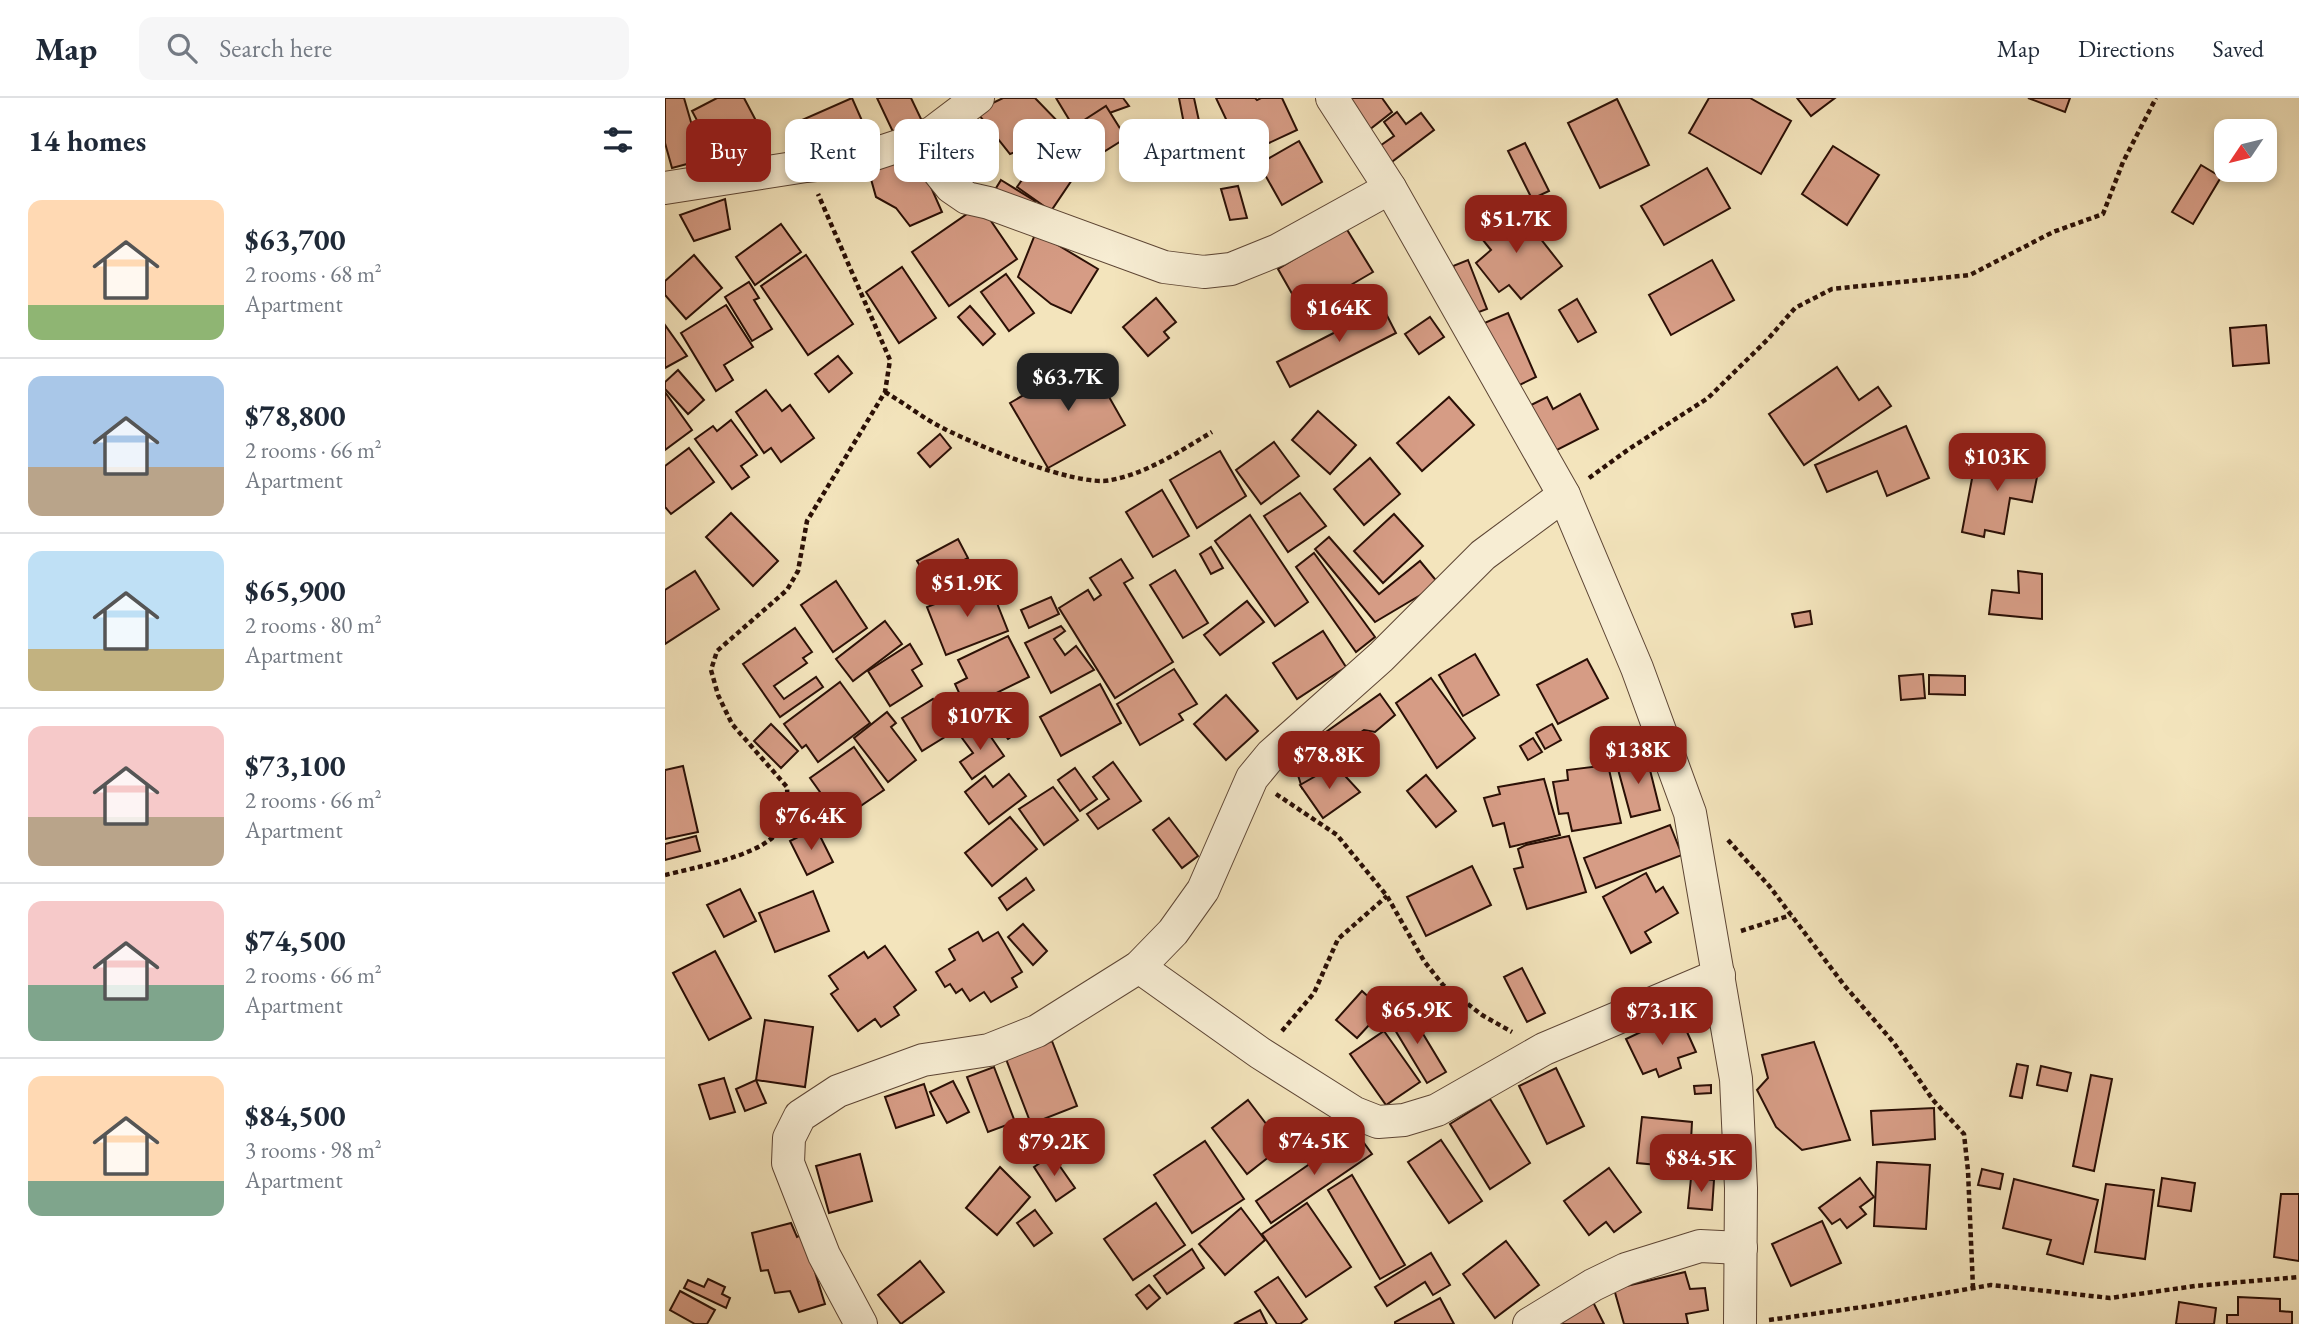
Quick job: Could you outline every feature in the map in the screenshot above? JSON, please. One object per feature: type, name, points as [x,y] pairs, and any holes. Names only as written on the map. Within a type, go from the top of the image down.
[{"type":"street","points":[[950,119],[978,98]]},
{"type":"street","points":[[1332,98],[1390,188],[1564,495],[1637,668],[1690,813],[1736,1079],[1741,1248],[1753,1322]]},
{"type":"street","points":[[665,188],[785,169]]},
{"type":"street","points":[[947,182],[967,198],[1164,267],[1204,272],[1231,270],[1277,250],[1390,188]]},
{"type":"street","points":[[861,1324],[824,1255],[788,1163],[789,1138],[800,1116],[838,1091],[923,1059],[989,1050],[1037,1031],[1139,967],[1173,932],[1203,890],[1252,778],[1271,755],[1381,656],[1483,555],[1564,495]]},
{"type":"street","points":[[1139,967],[1260,1053],[1355,1113],[1378,1122],[1404,1121],[1437,1110],[1544,1048],[1717,962]]},
{"type":"street","points":[[1529,1324],[1593,1285],[1626,1269],[1700,1246],[1741,1248]]},
{"type":"path","points":[[1564,495],[1708,398],[1795,307],[1832,289],[1970,275],[2053,232],[2103,214],[2123,162],[2156,98]]},
{"type":"path","points":[[665,875],[742,854],[775,836],[785,820],[787,787],[732,724],[711,670],[717,651],[787,590],[798,571],[807,521],[885,392],[890,360],[813,182]]},
{"type":"path","points":[[885,392],[935,424],[999,452],[1062,475],[1108,481],[1156,465],[1212,432]]},
{"type":"path","points":[[1252,778],[1337,835],[1387,896],[1424,961],[1443,985],[1482,1016],[1544,1048]]},
{"type":"path","points":[[1690,813],[1730,842],[1893,1043],[1933,1100],[1964,1133],[1973,1288]]},
{"type":"path","points":[[1260,1053],[1314,993],[1338,939],[1387,896]]},
{"type":"path","points":[[1717,962],[1730,936],[1791,915]]},
{"type":"path","points":[[1753,1322],[1870,1306],[1991,1285],[2110,1298],[2195,1286],[2299,1277]]},
{"type":"building","points":[[665,98],[684,98],[690,119],[686,119],[686,164],[672,168],[665,143]]},
{"type":"building","points":[[717,98],[744,98],[755,119],[696,119],[692,111]]},
{"type":"building","points":[[852,98],[861,119],[804,119]]},
{"type":"building","points":[[877,98],[911,98],[921,119],[894,119],[894,134]]},
{"type":"building","points":[[1003,98],[1035,98],[1055,119],[1013,119],[1013,153],[1010,154],[999,140],[999,119],[982,119],[976,111]]},
{"type":"building","points":[[1056,98],[1123,98],[1129,106],[1093,119],[1069,119]]},
{"type":"building","points":[[1179,98],[1194,98],[1199,119],[1183,119]]},
{"type":"building","points":[[1216,98],[1282,98],[1297,130],[1269,143],[1269,119],[1226,119]]},
{"type":"building","points":[[1345,98],[1382,98],[1392,112],[1369,130]]},
{"type":"building","points":[[1709,98],[1750,98],[1791,121],[1761,174],[1689,133]]},
{"type":"building","points":[[1797,98],[1835,98],[1811,116]]},
{"type":"building","points":[[2028,98],[2070,98],[2065,112]]},
{"type":"building","points":[[1617,99],[1649,165],[1600,188],[1568,123]]},
{"type":"building","points":[[1106,106],[1119,127],[1119,142],[1105,151],[1105,119],[1086,119]]},
{"type":"building","points":[[1397,112],[1406,124],[1421,113],[1434,130],[1389,164],[1377,148],[1394,136],[1384,122]]},
{"type":"building","points":[[1299,141],[1322,182],[1282,205],[1269,182],[1269,158]]},
{"type":"building","points":[[1525,143],[1549,191],[1532,199],[1508,151]]},
{"type":"building","points":[[1833,146],[1879,175],[1847,225],[1802,194]]},
{"type":"building","points":[[894,158],[894,182],[929,182],[942,212],[910,226],[896,208],[876,197],[872,182],[880,182],[880,166]]},
{"type":"building","points":[[2201,165],[2214,173],[2214,182],[2218,182],[2193,224],[2172,212]]},
{"type":"building","points":[[1707,168],[1730,208],[1664,245],[1641,206]]},
{"type":"building","points":[[1001,180],[1035,201],[1027,214],[993,193]]},
{"type":"building","points":[[1020,182],[1071,182],[1051,211],[1017,187]]},
{"type":"building","points":[[1238,186],[1247,218],[1230,220],[1221,189]]},
{"type":"building","points":[[725,199],[730,229],[694,241],[680,215]]},
{"type":"building","points":[[980,205],[1017,259],[949,306],[912,252]]},
{"type":"building","points":[[1514,205],[1562,266],[1521,299],[1509,285],[1499,292],[1476,263],[1491,250],[1478,234]]},
{"type":"building","points":[[781,224],[801,252],[755,285],[736,257]]},
{"type":"building","points":[[1346,228],[1373,272],[1303,313],[1278,269]]},
{"type":"building","points":[[1036,232],[1098,269],[1071,313],[1051,304],[1018,277]]},
{"type":"building","points":[[694,255],[722,288],[686,319],[665,295],[665,281]]},
{"type":"building","points":[[806,255],[853,324],[808,355],[761,286]]},
{"type":"building","points":[[1468,260],[1487,309],[1471,315],[1453,266]]},
{"type":"building","points":[[1712,260],[1734,300],[1671,335],[1649,295]]},
{"type":"building","points":[[902,267],[936,318],[899,343],[866,292]]},
{"type":"building","points":[[1006,274],[1034,313],[1009,331],[981,292]]},
{"type":"building","points":[[749,282],[759,298],[754,300],[772,329],[752,341],[725,297]]},
{"type":"building","points":[[1156,298],[1176,322],[1164,332],[1169,338],[1148,356],[1123,327]]},
{"type":"building","points":[[1378,298],[1396,333],[1290,387],[1277,362],[1361,319],[1356,309]]},
{"type":"building","points":[[1577,299],[1596,332],[1578,342],[1559,310]]},
{"type":"building","points":[[726,305],[753,347],[724,365],[733,380],[716,391],[681,333]]},
{"type":"building","points":[[970,306],[995,334],[983,345],[958,317]]},
{"type":"building","points":[[1508,313],[1536,377],[1511,389],[1482,324]]},
{"type":"building","points":[[1430,317],[1444,337],[1419,354],[1405,334]]},
{"type":"building","points":[[665,325],[687,356],[665,368]]},
{"type":"building","points":[[2266,325],[2269,363],[2233,366],[2230,328]]},
{"type":"building","points":[[838,356],[852,373],[829,392],[815,374]]},
{"type":"building","points":[[1087,358],[1125,425],[1048,468],[1010,403]]},
{"type":"building","points":[[1837,367],[1859,400],[1878,387],[1891,406],[1804,465],[1769,414]]},
{"type":"building","points":[[678,370],[704,400],[688,414],[665,389],[665,382]]},
{"type":"building","points":[[766,390],[782,411],[790,405],[814,438],[781,462],[771,448],[764,453],[736,412]]},
{"type":"building","points":[[665,392],[692,430],[665,450]]},
{"type":"building","points":[[1580,394],[1598,429],[1551,453],[1527,407],[1547,397],[1553,409]]},
{"type":"building","points":[[1449,397],[1474,425],[1422,471],[1397,443]]},
{"type":"building","points":[[1318,411],[1356,445],[1330,474],[1292,440]]},
{"type":"building","points":[[731,420],[757,455],[741,466],[749,477],[732,489],[695,439],[713,426],[717,431]]},
{"type":"building","points":[[1906,426],[1929,478],[1887,496],[1877,471],[1827,492],[1815,465]]},
{"type":"building","points":[[940,434],[951,448],[930,467],[918,453]]},
{"type":"building","points":[[1274,442],[1299,476],[1261,504],[1236,470]]},
{"type":"building","points":[[1996,447],[2024,453],[2021,473],[2037,477],[2032,502],[2010,498],[2004,534],[1985,530],[1984,537],[1962,532],[1974,468],[1992,471]]},
{"type":"building","points":[[689,448],[714,482],[671,514],[665,507],[665,466]]},
{"type":"building","points":[[1220,451],[1246,496],[1197,528],[1170,480]]},
{"type":"building","points":[[1370,458],[1400,494],[1364,525],[1334,489]]},
{"type":"building","points":[[1162,490],[1189,536],[1153,557],[1126,512]]},
{"type":"building","points":[[1300,493],[1326,526],[1288,552],[1264,516]]},
{"type":"building","points":[[731,513],[778,561],[753,586],[706,537]]},
{"type":"building","points":[[1394,514],[1423,546],[1383,583],[1354,551]]},
{"type":"building","points":[[1250,515],[1308,602],[1275,626],[1215,541]]},
{"type":"building","points":[[1329,537],[1379,594],[1420,561],[1439,584],[1375,622],[1315,549]]},
{"type":"building","points":[[958,539],[968,558],[928,580],[917,561]]},
{"type":"building","points":[[1211,547],[1223,568],[1211,574],[1200,554]]},
{"type":"building","points":[[1314,553],[1375,637],[1356,652],[1296,567]]},
{"type":"building","points":[[1121,559],[1133,578],[1124,583],[1173,662],[1115,698],[1059,608],[1088,590],[1094,600],[1101,595],[1090,578]]},
{"type":"building","points":[[1175,570],[1208,623],[1183,638],[1150,585]]},
{"type":"building","points":[[695,571],[719,609],[665,644],[665,590]]},
{"type":"building","points":[[2018,571],[2042,574],[2042,619],[1989,614],[1992,590],[2019,593]]},
{"type":"building","points":[[836,581],[867,628],[833,652],[801,605]]},
{"type":"building","points":[[989,583],[1008,631],[946,655],[927,607]]},
{"type":"building","points":[[1051,597],[1059,614],[1029,628],[1021,610]]},
{"type":"building","points":[[1247,601],[1264,622],[1220,655],[1204,635]]},
{"type":"building","points":[[1810,611],[1812,624],[1795,627],[1792,614]]},
{"type":"building","points":[[885,621],[902,644],[853,681],[836,659]]},
{"type":"building","points":[[1061,626],[1065,631],[1054,639],[1065,655],[1076,646],[1094,670],[1051,693],[1025,643]]},
{"type":"building","points":[[795,628],[812,652],[803,658],[807,663],[774,686],[784,699],[816,677],[823,687],[780,717],[743,664]]},
{"type":"building","points":[[1323,631],[1346,667],[1297,699],[1273,663]]},
{"type":"building","points":[[1008,636],[1029,677],[966,708],[955,684],[967,678],[958,660]]},
{"type":"building","points":[[910,644],[922,664],[912,670],[922,686],[890,706],[868,671]]},
{"type":"building","points":[[1475,654],[1499,695],[1463,716],[1439,675]]},
{"type":"building","points":[[1587,659],[1608,698],[1558,724],[1537,685]]},
{"type":"building","points":[[1174,669],[1197,704],[1179,714],[1183,720],[1140,745],[1117,704]]},
{"type":"building","points":[[1923,674],[1925,698],[1901,700],[1899,676]]},
{"type":"building","points":[[1929,675],[1965,676],[1965,695],[1929,694]]},
{"type":"building","points":[[1431,678],[1475,738],[1437,768],[1396,703]]},
{"type":"building","points":[[840,682],[870,723],[818,762],[806,745],[802,748],[784,724]]},
{"type":"building","points":[[1100,684],[1121,723],[1061,756],[1040,717]]},
{"type":"building","points":[[1380,694],[1395,715],[1375,732],[1364,730],[1314,765],[1324,775],[1302,788],[1292,756]]},
{"type":"building","points":[[1226,695],[1258,731],[1226,760],[1194,724]]},
{"type":"building","points":[[1006,696],[1026,727],[1008,739],[993,719],[999,714],[993,706]]},
{"type":"building","points":[[933,699],[953,732],[922,751],[902,718]]},
{"type":"building","points":[[887,712],[896,723],[891,727],[916,760],[888,782],[854,738]]},
{"type":"building","points":[[771,724],[798,751],[781,768],[754,741]]},
{"type":"building","points":[[982,724],[1004,756],[972,779],[960,762],[973,753],[962,738]]},
{"type":"building","points":[[1552,724],[1561,740],[1545,749],[1536,733]]},
{"type":"building","points":[[1533,738],[1542,752],[1528,760],[1520,746]]},
{"type":"building","points":[[854,747],[884,790],[840,820],[810,778]]},
{"type":"building","points":[[1646,754],[1660,810],[1631,817],[1616,762]]},
{"type":"building","points":[[1113,762],[1141,801],[1098,829],[1087,814],[1109,799],[1093,777]]},
{"type":"building","points":[[1335,765],[1360,792],[1323,818],[1300,785]]},
{"type":"building","points":[[1608,765],[1621,823],[1572,831],[1568,813],[1559,814],[1553,782],[1568,780],[1567,770]]},
{"type":"building","points":[[683,766],[698,832],[665,839],[665,770]]},
{"type":"building","points":[[1075,768],[1097,799],[1080,811],[1058,780]]},
{"type":"building","points":[[1009,774],[1026,796],[989,824],[965,792],[985,776],[993,787]]},
{"type":"building","points":[[1426,775],[1456,811],[1436,827],[1407,791]]},
{"type":"building","points":[[1544,779],[1560,835],[1510,847],[1504,823],[1493,826],[1484,798],[1500,794],[1498,787]]},
{"type":"building","points":[[1053,787],[1078,820],[1044,845],[1019,809]]},
{"type":"building","points":[[1010,817],[1037,849],[992,886],[965,853]]},
{"type":"building","points":[[1169,818],[1198,856],[1182,868],[1153,830]]},
{"type":"building","points":[[1670,825],[1682,855],[1596,888],[1584,858]]},
{"type":"building","points":[[816,828],[833,862],[807,875],[790,841]]},
{"type":"building","points":[[696,836],[700,851],[665,860],[665,844]]},
{"type":"building","points":[[1569,836],[1586,892],[1527,909],[1514,869],[1523,867],[1518,849]]},
{"type":"building","points":[[1472,866],[1491,905],[1426,936],[1407,897]]},
{"type":"building","points":[[1646,873],[1656,892],[1663,887],[1678,913],[1645,932],[1651,942],[1631,953],[1603,897]]},
{"type":"building","points":[[1026,878],[1034,890],[1007,910],[999,898]]},
{"type":"building","points":[[740,889],[756,921],[724,937],[707,905]]},
{"type":"building","points":[[813,891],[829,931],[775,952],[759,913]]},
{"type":"building","points":[[1023,924],[1047,951],[1033,965],[1008,937]]},
{"type":"building","points":[[978,932],[983,941],[998,932],[1022,972],[1012,978],[1017,987],[991,1002],[984,992],[970,1001],[962,989],[956,993],[950,984],[945,987],[936,972],[955,960],[949,949]]},
{"type":"building","points":[[885,946],[916,990],[894,1007],[899,1015],[881,1027],[875,1019],[858,1031],[831,994],[838,989],[829,976],[864,952],[868,958]]},
{"type":"building","points":[[715,951],[751,1018],[709,1040],[673,973]]},
{"type":"building","points":[[1522,968],[1545,1013],[1527,1022],[1504,977]]},
{"type":"building","points":[[1362,991],[1383,1010],[1357,1038],[1336,1020]]},
{"type":"building","points":[[1707,1003],[1710,1027],[1683,1030],[1681,1005]]},
{"type":"building","points":[[1408,1009],[1446,1072],[1427,1083],[1389,1020]]},
{"type":"building","points":[[1679,1014],[1696,1052],[1678,1058],[1681,1068],[1659,1077],[1656,1069],[1643,1074],[1626,1039]]},
{"type":"building","points":[[765,1020],[813,1027],[805,1087],[756,1080]]},
{"type":"building","points":[[1384,1031],[1420,1082],[1386,1105],[1350,1054]]},
{"type":"building","points":[[1052,1041],[1077,1106],[1031,1124],[1006,1059]]},
{"type":"building","points":[[1814,1042],[1850,1140],[1802,1150],[1776,1127],[1757,1090],[1768,1078],[1762,1055]]},
{"type":"building","points":[[2017,1064],[2028,1066],[2022,1098],[2010,1096]]},
{"type":"building","points":[[2041,1066],[2071,1073],[2067,1091],[2037,1085]]},
{"type":"building","points":[[994,1067],[1015,1122],[988,1132],[967,1077]]},
{"type":"building","points":[[1556,1068],[1584,1126],[1547,1144],[1519,1086]]},
{"type":"building","points":[[2091,1075],[2112,1079],[2094,1171],[2073,1166]]},
{"type":"building","points":[[724,1078],[735,1112],[710,1119],[699,1085]]},
{"type":"building","points":[[756,1080],[766,1103],[745,1111],[736,1089]]},
{"type":"building","points":[[953,1081],[969,1112],[947,1123],[930,1092]]},
{"type":"building","points":[[924,1084],[934,1115],[896,1128],[885,1097]]},
{"type":"building","points":[[1711,1085],[1711,1093],[1695,1094],[1694,1086]]},
{"type":"building","points":[[1490,1099],[1530,1163],[1490,1189],[1450,1124]]},
{"type":"building","points":[[1248,1100],[1283,1146],[1247,1174],[1212,1128]]},
{"type":"building","points":[[1934,1108],[1935,1139],[1873,1145],[1871,1111]]},
{"type":"building","points":[[1642,1117],[1692,1122],[1691,1141],[1704,1142],[1701,1169],[1637,1163]]},
{"type":"building","points":[[1356,1132],[1372,1154],[1271,1223],[1256,1201]]},
{"type":"building","points":[[1441,1140],[1482,1201],[1449,1223],[1408,1162]]},
{"type":"building","points":[[1205,1141],[1244,1199],[1192,1233],[1154,1175]]},
{"type":"building","points":[[860,1154],[872,1201],[829,1213],[816,1166]]},
{"type":"building","points":[[1052,1155],[1075,1188],[1056,1201],[1034,1167]]},
{"type":"building","points":[[1877,1162],[1930,1165],[1926,1229],[1874,1226]]},
{"type":"building","points":[[1000,1167],[1030,1197],[997,1235],[966,1208]]},
{"type":"building","points":[[1609,1168],[1641,1212],[1614,1232],[1606,1222],[1589,1235],[1564,1201]]},
{"type":"building","points":[[1982,1169],[2003,1174],[2000,1189],[1978,1185]]},
{"type":"building","points":[[1352,1175],[1405,1265],[1380,1279],[1328,1190]]},
{"type":"building","points":[[1691,1178],[1714,1180],[1712,1210],[1688,1208]]},
{"type":"building","points":[[1860,1178],[1874,1197],[1860,1207],[1866,1214],[1847,1228],[1840,1219],[1832,1224],[1819,1208]]},
{"type":"building","points":[[2162,1178],[2195,1183],[2191,1211],[2158,1206]]},
{"type":"building","points":[[2014,1179],[2098,1200],[2083,1264],[2047,1254],[2051,1240],[2003,1228]]},
{"type":"building","points":[[2106,1184],[2154,1190],[2145,1259],[2095,1252]]},
{"type":"building","points":[[2281,1194],[2299,1194],[2299,1261],[2274,1257]]},
{"type":"building","points":[[1156,1203],[1185,1245],[1133,1280],[1104,1239]]},
{"type":"building","points":[[1307,1203],[1351,1267],[1306,1297],[1262,1234]]},
{"type":"building","points":[[1241,1208],[1265,1240],[1225,1275],[1199,1244]]},
{"type":"building","points":[[1035,1210],[1052,1233],[1034,1246],[1017,1223]]},
{"type":"building","points":[[1822,1221],[1841,1263],[1791,1286],[1772,1244]]},
{"type":"building","points":[[791,1223],[797,1237],[803,1234],[825,1304],[799,1312],[790,1291],[775,1293],[768,1270],[761,1271],[752,1233]]},
{"type":"building","points":[[1506,1241],[1539,1285],[1495,1318],[1463,1274]]},
{"type":"building","points":[[1192,1249],[1204,1268],[1167,1294],[1154,1276]]},
{"type":"building","points":[[1431,1253],[1450,1285],[1433,1295],[1425,1282],[1387,1306],[1375,1287]]},
{"type":"building","points":[[920,1261],[944,1292],[901,1324],[878,1295]]},
{"type":"building","points":[[1685,1272],[1690,1289],[1705,1288],[1708,1310],[1686,1314],[1688,1324],[1624,1324],[1614,1289]]},
{"type":"building","points":[[1278,1277],[1307,1319],[1300,1324],[1277,1324],[1255,1292]]},
{"type":"building","points":[[708,1279],[725,1287],[722,1294],[730,1298],[726,1308],[684,1288],[688,1280],[704,1287]]},
{"type":"building","points":[[1149,1285],[1160,1298],[1147,1309],[1136,1295]]},
{"type":"building","points":[[680,1291],[715,1310],[707,1324],[695,1324],[670,1310]]},
{"type":"building","points":[[2238,1297],[2280,1299],[2280,1311],[2292,1312],[2292,1324],[2227,1324],[2227,1315],[2238,1315]]},
{"type":"building","points":[[1440,1298],[1454,1324],[1395,1324],[1395,1322]]},
{"type":"building","points":[[1593,1302],[1604,1324],[1556,1324]]},
{"type":"building","points":[[2179,1302],[2216,1308],[2214,1324],[2176,1324]]},
{"type":"building","points":[[1260,1310],[1267,1324],[1234,1324]]}]
